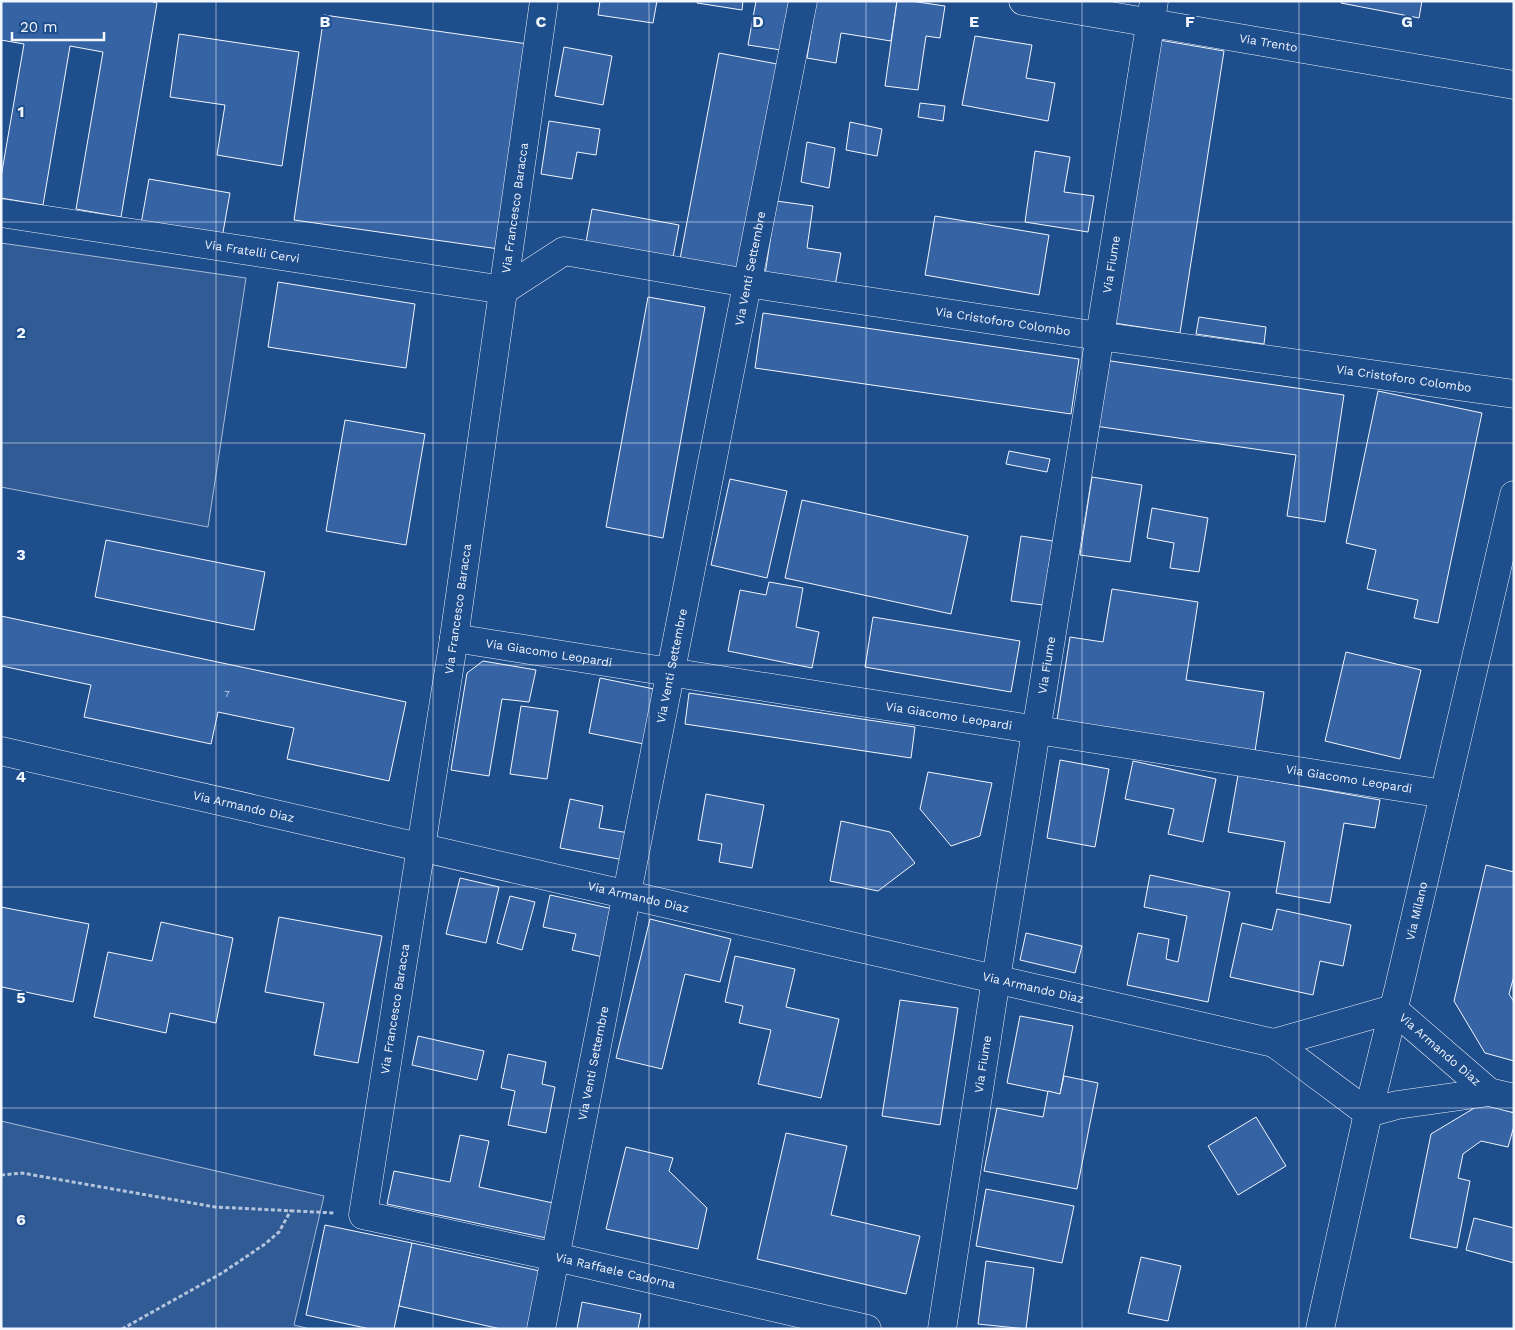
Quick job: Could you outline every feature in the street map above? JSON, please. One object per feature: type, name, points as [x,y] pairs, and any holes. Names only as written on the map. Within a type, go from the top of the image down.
[{"type":"street","name":"Via Francesco Baracca","points":[[363,1215],[454,638],[544,1]]},
{"type":"street","name":"Via Venti Settembre","points":[[541,1329],[803,1]]},
{"type":"street","name":"Via Trento","points":[[1023,1],[1152,12],[1514,85]]},
{"type":"street","name":"Via Fiume","points":[[942,1329],[996,979],[1152,12]]},
{"type":"street","name":"Via Fratelli Cervi","points":[[1,213],[504,290]]},
{"type":"street","name":"Via Cristoforo Colombo","points":[[504,290],[564,251],[747,283],[1100,336],[1514,394]]},
{"type":"street","name":"Via Milano","points":[[1320,1329],[1368,1113],[1444,794],[1505,569],[1514,495]]},
{"type":"street","name":"Via Giacomo Leopardi","points":[[454,638],[1444,794]]},
{"type":"street","name":"Via Armando Diaz","points":[[1,751],[1274,1043],[1368,1113],[1397,1105],[1501,1095]]},
{"type":"street","name":"Via Armando Diaz","points":[[1274,1043],[1392,1010],[1501,1095]]},
{"type":"street","name":"Via Raffaele Cadorna","points":[[363,1215],[556,1257],[867,1329]]},
{"type":"path","points":[[1,1175],[22,1173],[215,1207],[363,1215]]},
{"type":"path","points":[[122,1329],[222,1274],[258,1249],[279,1232],[291,1210]]},
{"type":"shaded area","points":[[1,243],[246,278],[208,527],[1,487]]},
{"type":"shaded area","points":[[1,1121],[324,1196],[294,1325],[310,1329],[1,1329]]},
{"type":"building","points":[[1,1],[150,1],[157,3],[121,217],[76,209],[103,52],[70,46],[43,205],[1,198],[1,177],[24,44],[1,40]]},
{"type":"building","points":[[600,1],[657,1],[653,23],[598,15]]},
{"type":"building","points":[[698,1],[743,1],[742,10],[697,3]]},
{"type":"building","points":[[756,1],[789,1],[781,50],[748,45]]},
{"type":"building","points":[[816,1],[897,1],[891,41],[841,33],[836,63],[807,58]]},
{"type":"building","points":[[897,1],[945,6],[940,38],[926,36],[918,90],[885,86]]},
{"type":"building","points":[[1341,1],[1422,1],[1419,18],[1341,3]]},
{"type":"building","points":[[324,15],[528,44],[499,249],[294,220]]},
{"type":"building","points":[[179,34],[299,52],[282,166],[217,155],[225,105],[170,97]]},
{"type":"building","points":[[975,36],[1032,45],[1026,78],[1055,83],[1048,121],[962,105]]},
{"type":"building","points":[[1159,40],[1224,51],[1180,333],[1114,323]]},
{"type":"building","points":[[564,47],[612,56],[603,105],[555,96]]},
{"type":"building","points":[[719,53],[777,64],[738,270],[680,259]]},
{"type":"building","points":[[920,103],[945,106],[943,121],[918,117]]},
{"type":"building","points":[[549,121],[600,129],[596,155],[577,152],[572,179],[541,174]]},
{"type":"building","points":[[850,122],[882,129],[877,156],[846,150]]},
{"type":"building","points":[[807,142],[835,148],[829,188],[801,182]]},
{"type":"building","points":[[1035,151],[1070,157],[1064,192],[1094,196],[1088,232],[1025,222]]},
{"type":"building","points":[[149,179],[230,193],[222,238],[141,224]]},
{"type":"building","points":[[776,201],[813,206],[807,248],[841,253],[835,286],[765,275]]},
{"type":"building","points":[[592,209],[679,225],[673,257],[586,242]]},
{"type":"building","points":[[935,216],[1049,235],[1039,295],[925,275]]},
{"type":"building","points":[[278,282],[415,304],[406,368],[268,347]]},
{"type":"building","points":[[648,297],[705,307],[663,538],[606,527]]},
{"type":"building","points":[[763,313],[1079,359],[1071,414],[755,368]]},
{"type":"building","points":[[1199,317],[1266,327],[1264,344],[1196,334]]},
{"type":"building","points":[[1104,360],[1344,395],[1325,522],[1287,516],[1296,455],[1095,426]]},
{"type":"building","points":[[1378,391],[1482,413],[1438,623],[1414,618],[1418,600],[1367,589],[1376,550],[1346,543]]},
{"type":"building","points":[[345,420],[425,434],[406,545],[326,531]]},
{"type":"building","points":[[1009,451],[1050,459],[1047,472],[1006,464]]},
{"type":"building","points":[[1092,477],[1142,485],[1130,562],[1080,555]]},
{"type":"building","points":[[730,479],[787,491],[767,578],[711,565]]},
{"type":"building","points":[[802,500],[968,536],[951,614],[785,578]]},
{"type":"building","points":[[1152,508],[1208,518],[1199,572],[1170,568],[1174,543],[1147,538]]},
{"type":"building","points":[[1021,536],[1053,541],[1043,605],[1011,601]]},
{"type":"building","points":[[106,540],[265,572],[254,630],[95,597]]},
{"type":"building","points":[[769,582],[803,588],[796,627],[819,632],[812,668],[728,651],[740,590],[766,595]]},
{"type":"building","points":[[1112,589],[1198,602],[1186,680],[1264,692],[1255,751],[1057,720],[1070,637],[1103,642]]},
{"type":"building","points":[[1,616],[406,702],[389,781],[287,759],[294,728],[218,712],[211,744],[84,717],[91,685],[2,666],[1,671]]},
{"type":"building","points":[[873,617],[1020,641],[1011,692],[865,667]]},
{"type":"building","points":[[1346,652],[1421,670],[1400,759],[1325,741]]},
{"type":"building","points":[[483,661],[536,670],[529,702],[502,699],[489,776],[451,770],[467,673]]},
{"type":"building","points":[[600,678],[659,690],[649,745],[589,733]]},
{"type":"building","points":[[689,693],[915,727],[911,758],[685,724]]},
{"type":"building","points":[[521,706],[558,711],[547,779],[510,774]]},
{"type":"building","points":[[1060,760],[1109,769],[1095,847],[1047,838]]},
{"type":"building","points":[[1133,761],[1216,779],[1203,842],[1168,834],[1174,809],[1125,799]]},
{"type":"building","points":[[928,772],[992,783],[980,836],[951,846],[920,809]]},
{"type":"building","points":[[1238,775],[1380,800],[1375,828],[1344,823],[1330,903],[1276,893],[1285,842],[1228,832]]},
{"type":"building","points":[[706,794],[764,805],[752,868],[719,862],[722,844],[698,840]]},
{"type":"building","points":[[570,799],[603,806],[599,828],[629,833],[624,860],[560,848]]},
{"type":"building","points":[[841,821],[890,832],[915,863],[878,891],[830,881]]},
{"type":"building","points":[[1486,865],[1514,872],[1514,976],[1509,994],[1514,1002],[1514,1061],[1485,1053],[1454,1001]]},
{"type":"building","points":[[1150,875],[1230,892],[1208,1002],[1127,985],[1138,933],[1169,939],[1166,959],[1178,962],[1187,916],[1144,907]]},
{"type":"building","points":[[460,878],[499,887],[486,943],[446,934]]},
{"type":"building","points":[[550,895],[613,909],[603,957],[572,950],[576,934],[543,927]]},
{"type":"building","points":[[510,896],[535,902],[522,950],[497,943]]},
{"type":"building","points":[[1,907],[89,924],[73,1002],[2,987],[1,989]]},
{"type":"building","points":[[1277,909],[1351,925],[1343,966],[1320,961],[1313,995],[1230,977],[1242,923],[1272,930]]},
{"type":"building","points":[[279,917],[382,936],[358,1063],[314,1055],[324,1003],[265,992]]},
{"type":"building","points":[[650,919],[731,939],[720,982],[685,974],[662,1069],[616,1058]]},
{"type":"building","points":[[161,922],[233,938],[216,1023],[170,1013],[166,1033],[94,1017],[108,952],[152,961]]},
{"type":"building","points":[[1026,933],[1082,946],[1075,973],[1020,960]]},
{"type":"building","points":[[735,956],[795,969],[786,1007],[839,1019],[821,1098],[758,1084],[771,1030],[739,1023],[743,1006],[725,1002]]},
{"type":"building","points":[[900,1000],[958,1008],[940,1125],[882,1116]]},
{"type":"building","points":[[1020,1016],[1073,1026],[1060,1094],[1007,1083]]},
{"type":"building","points":[[418,1036],[484,1051],[477,1080],[412,1065]]},
{"type":"building","points":[[508,1054],[546,1062],[542,1084],[555,1087],[546,1133],[508,1125],[515,1091],[501,1088]]},
{"type":"building","points":[[1064,1076],[1098,1083],[1077,1189],[984,1171],[997,1108],[1043,1117],[1048,1091],[1060,1094]]},
{"type":"building","points":[[1481,1104],[1514,1113],[1514,1126],[1508,1147],[1481,1141],[1463,1154],[1458,1178],[1470,1181],[1457,1248],[1410,1238],[1431,1134]]},
{"type":"building","points":[[1256,1117],[1286,1166],[1238,1195],[1208,1146]]},
{"type":"building","points":[[786,1133],[847,1146],[831,1215],[920,1236],[906,1294],[757,1259]]},
{"type":"building","points":[[460,1135],[489,1141],[479,1187],[553,1203],[546,1238],[387,1204],[394,1171],[450,1182]]},
{"type":"building","points":[[626,1147],[673,1158],[669,1171],[707,1208],[698,1249],[606,1229]]},
{"type":"building","points":[[986,1189],[1074,1206],[1062,1263],[976,1246]]},
{"type":"building","points":[[1474,1218],[1514,1228],[1514,1263],[1466,1250]]},
{"type":"building","points":[[325,1225],[412,1243],[394,1329],[370,1329],[306,1315]]},
{"type":"building","points":[[412,1243],[540,1271],[527,1329],[501,1329],[399,1306]]},
{"type":"building","points":[[1141,1257],[1181,1266],[1168,1321],[1128,1313]]},
{"type":"building","points":[[986,1261],[1034,1268],[1026,1329],[978,1324]]},
{"type":"building","points":[[582,1302],[641,1314],[638,1329],[577,1329]]}]
